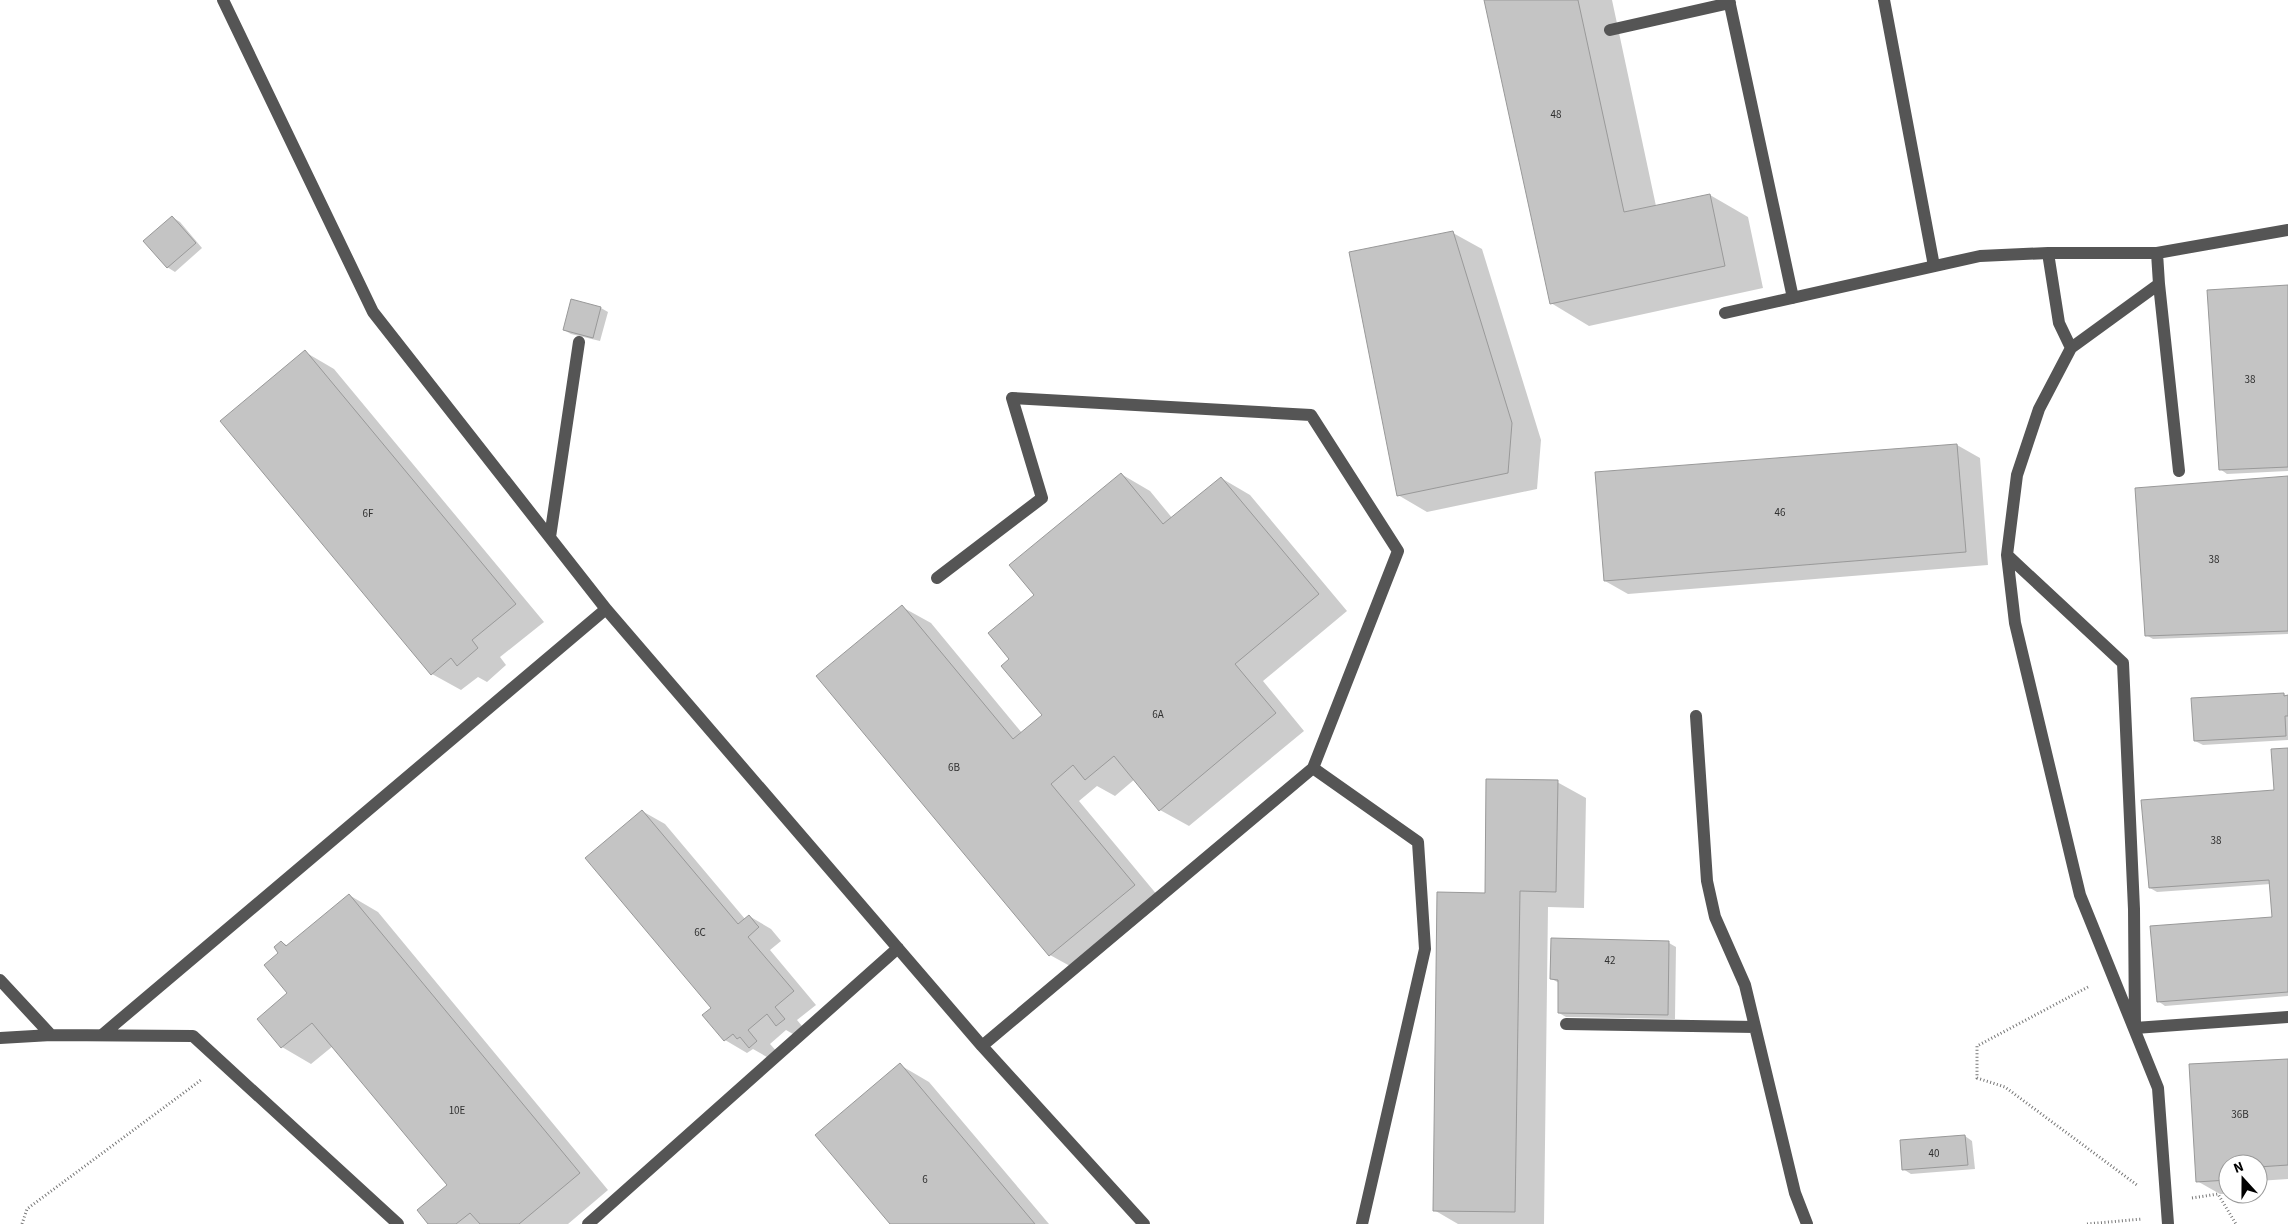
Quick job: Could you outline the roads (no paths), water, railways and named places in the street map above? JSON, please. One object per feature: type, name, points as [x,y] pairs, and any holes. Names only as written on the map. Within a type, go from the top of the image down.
[{"type":"lane","points":[[223,0],[373,312],[606,609],[982,1046],[1144,1224]]},
{"type":"lane","points":[[1884,0],[1934,266]]},
{"type":"lane","points":[[1610,30],[1730,2],[1793,298]]},
{"type":"lane","points":[[1725,313],[1980,256],[2048,253],[2157,253],[2288,230]]},
{"type":"lane","points":[[2048,253],[2059,323],[2071,348]]},
{"type":"lane","points":[[2157,253],[2179,471]]},
{"type":"lane","points":[[2159,284],[2071,348],[2039,408],[2017,475],[2007,555],[2015,623],[2080,895],[2158,1088],[2168,1220]]},
{"type":"lane","points":[[550,537],[579,342]]},
{"type":"lane","points":[[937,578],[1042,498],[1012,398],[1311,414],[1398,551],[1313,768],[982,1046]]},
{"type":"lane","points":[[2007,555],[2123,662],[2134,909],[2135,1028]]},
{"type":"lane","points":[[102,1036],[606,609]]},
{"type":"lane","points":[[1696,716],[1708,881],[1714,917],[1745,985],[1795,1193],[1807,1224]]},
{"type":"lane","points":[[1313,768],[1418,842],[1425,949],[1362,1224]]},
{"type":"lane","points":[[588,1224],[898,948]]},
{"type":"lane","points":[[0,980],[51,1035]]},
{"type":"lane","points":[[2135,1028],[2288,1017]]},
{"type":"lane","points":[[1566,1024],[1755,1027]]},
{"type":"lane","points":[[0,1038],[51,1035],[193,1036],[398,1224]]}]
